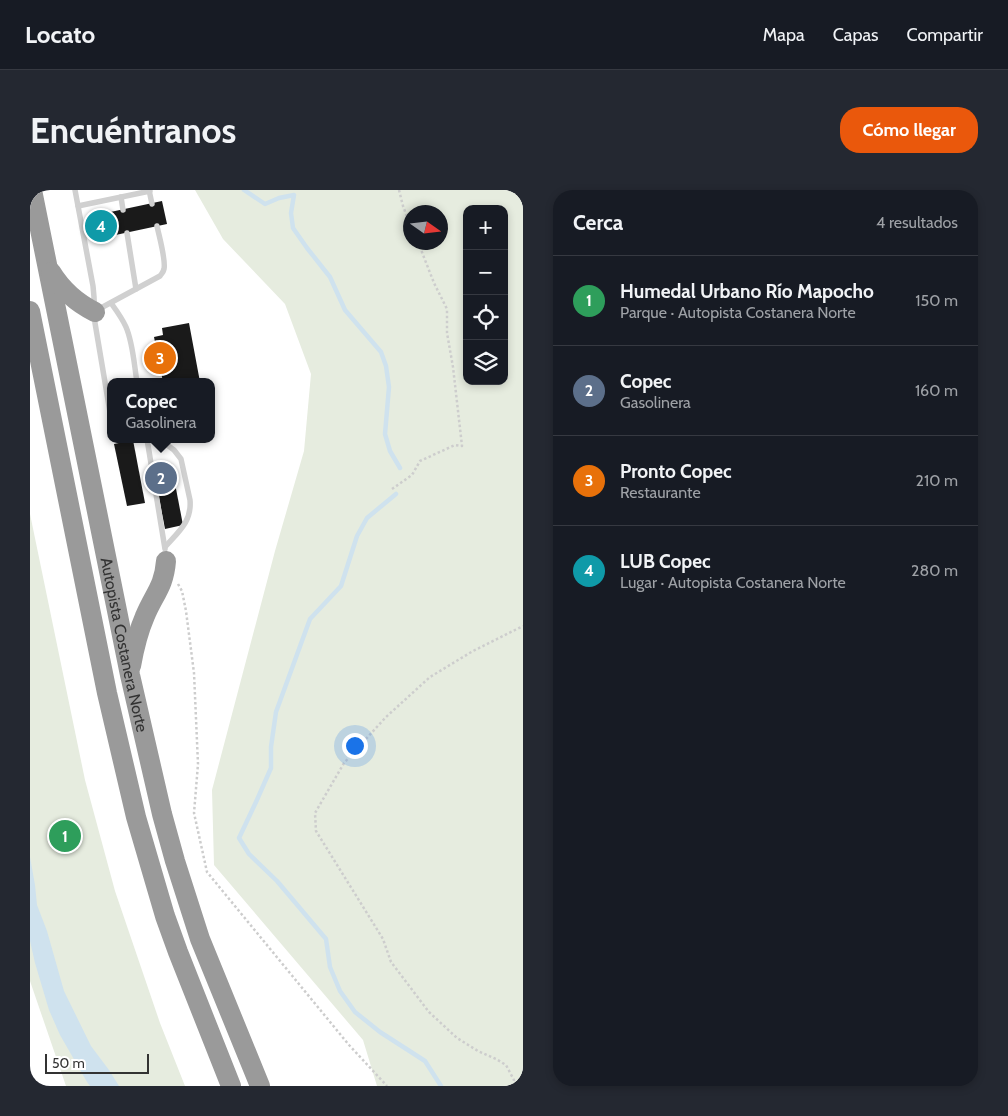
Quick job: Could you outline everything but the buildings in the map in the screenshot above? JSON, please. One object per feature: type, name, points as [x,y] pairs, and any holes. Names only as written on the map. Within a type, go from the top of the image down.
[{"type":"highway","name":"Autopista Costanera Norte","points":[[32,190],[130,675],[162,814],[200,939],[260,1086]]},
{"type":"highway","points":[[47,266],[65,292],[75,300],[103,307]]},
{"type":"highway","name":"Autopista Costanera Norte","points":[[30,310],[107,694],[136,818],[165,916],[231,1086]]},
{"type":"highway","points":[[130,675],[141,624],[163,582],[166,554]]},
{"type":"lane","points":[[75,190],[94,291],[103,307],[123,320],[127,329],[136,378]]},
{"type":"lane","points":[[78,206],[150,190],[152,204]]},
{"type":"lane","points":[[121,197],[123,210]]},
{"type":"lane","points":[[107,396],[94,323],[103,307],[160,276],[163,272],[164,264],[157,226]]},
{"type":"lane","points":[[127,233],[136,289]]},
{"type":"lane","points":[[148,443],[166,554]]},
{"type":"lane","points":[[164,443],[174,450],[181,459],[191,507],[185,524],[166,554]]},
{"type":"path","points":[[398,190],[403,206]]},
{"type":"path","points":[[392,489],[412,475],[420,461],[455,445],[462,446],[453,366],[447,333],[447,309],[421,250]]},
{"type":"path","points":[[178,583],[182,591],[186,611],[194,673],[198,764],[194,813],[207,872],[349,1045],[387,1086]]},
{"type":"path","points":[[513,1086],[514,1080],[506,1065],[457,1038],[429,1012],[391,962],[383,939],[316,831],[315,813],[344,763],[386,717],[430,677],[473,651],[523,626]]},
{"type":"shaded area","points":[[195,190],[523,190],[523,1086],[377,1086],[363,1040],[214,865],[212,790],[275,551],[304,451],[311,374],[285,304],[223,239]]},
{"type":"shaded area","points":[[30,514],[85,780],[115,891],[160,1023],[185,1086],[66,1086],[30,981]]},
{"type":"water","points":[[30,857],[37,905],[47,931],[64,991],[91,1046],[119,1086],[90,1086],[60,1035],[49,1010],[30,941]]},
{"type":"waterway","points":[[244,190],[265,204],[279,198],[294,195],[291,213],[293,228],[330,277],[345,310],[381,352],[386,366],[389,387],[385,434],[390,451],[400,468]]},
{"type":"waterway","points":[[396,494],[367,518],[357,536],[341,586],[310,619],[276,712],[271,747],[271,768],[239,838],[249,854],[277,881],[326,939],[330,967],[340,991],[355,1012],[380,1032],[425,1061],[441,1086]]},
{"type":"place","name":"LUB Copec","points":[[101,226]]},
{"type":"place","name":"Pronto Copec","points":[[160,358]]},
{"type":"place","name":"Copec","points":[[161,478]]},
{"type":"place","name":"Humedal Urbano Río Mapocho","points":[[65,836]]}]
